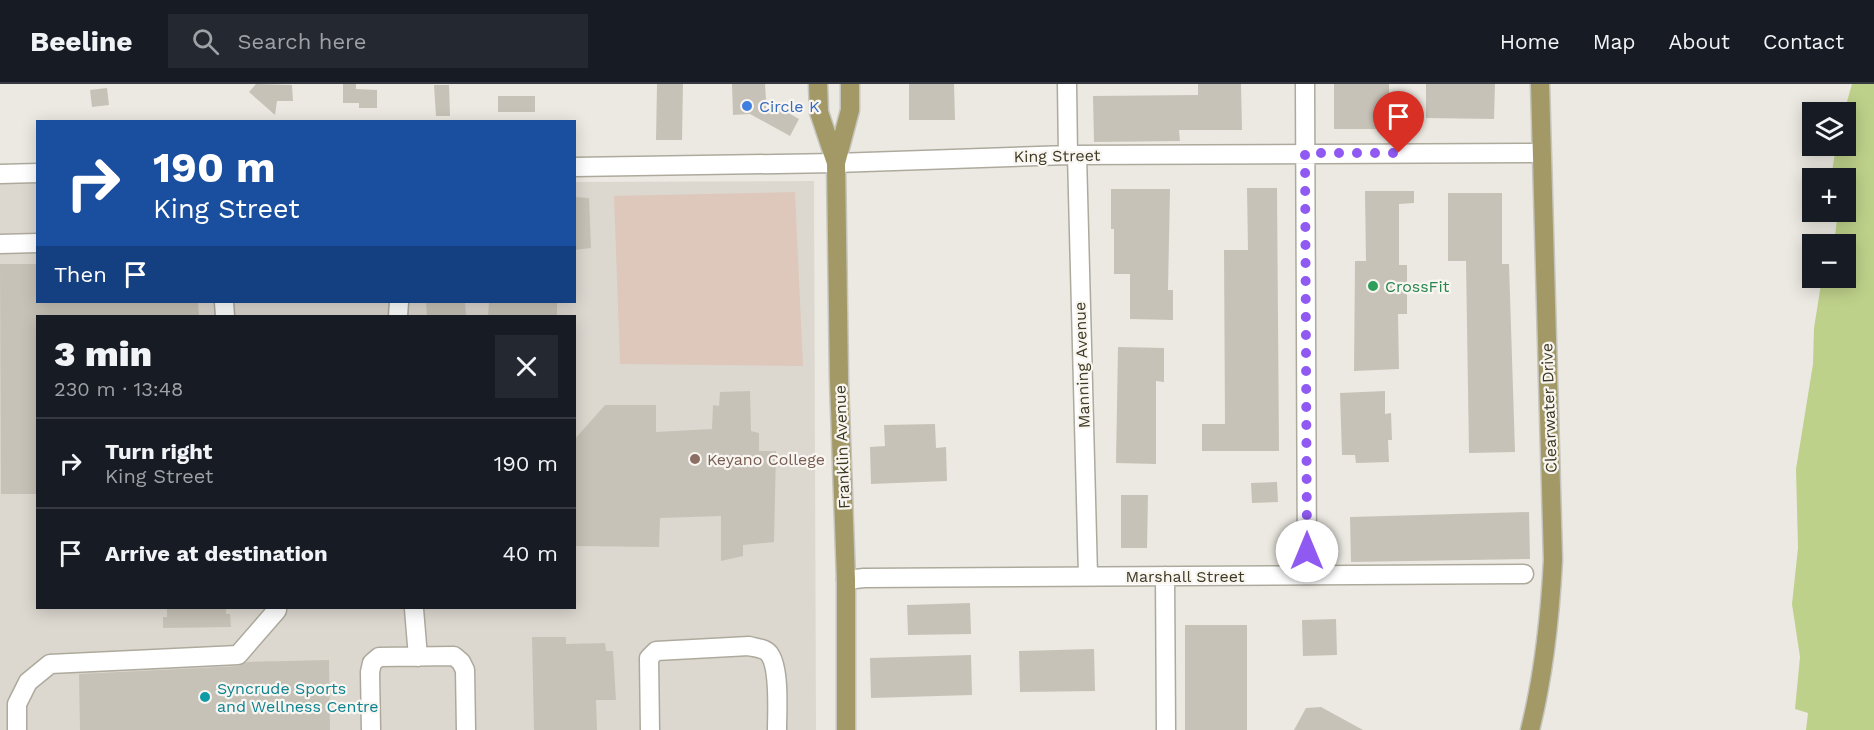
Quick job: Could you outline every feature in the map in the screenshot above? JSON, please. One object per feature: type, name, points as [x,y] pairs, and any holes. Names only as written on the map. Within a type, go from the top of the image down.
[{"type":"main road","name":"Franklin Avenue","points":[[819,84],[819,112],[836,163]]},
{"type":"main road","name":"Franklin Avenue","points":[[846,730],[846,580],[836,163],[850,110],[850,84]]},
{"type":"main road","name":"Clearwater Drive","points":[[1530,730],[1549,632],[1553,560],[1540,153],[1540,84]]},
{"type":"street","name":"Manning Avenue","points":[[1068,84],[1088,576]]},
{"type":"street","points":[[1305,84],[1307,575]]},
{"type":"street","name":"King Street","points":[[576,167],[836,163],[1072,155],[1540,153]]},
{"type":"street","points":[[0,174],[36,173]]},
{"type":"street","points":[[0,244],[36,243]]},
{"type":"street","name":"Marshall Street","points":[[846,580],[1088,576],[1524,574]]},
{"type":"street","points":[[1165,576],[1166,730]]},
{"type":"street","points":[[414,609],[418,657]]},
{"type":"street","points":[[17,730],[8,702],[50,664],[238,655],[277,610]]},
{"type":"street","points":[[650,730],[649,658],[656,651],[749,646],[764,650],[773,662],[777,730]]},
{"type":"street","points":[[371,730],[370,672],[372,663],[379,657],[454,656],[465,670],[466,730]]},
{"type":"shaded area","points":[[1852,84],[1874,84],[1874,730],[1806,730],[1808,713],[1795,709],[1800,657],[1792,604],[1798,548],[1796,469],[1813,364],[1814,328],[1820,288],[1856,288],[1856,234],[1835,234],[1837,222],[1856,222],[1856,168],[1833,168],[1834,156],[1856,156],[1856,102],[1847,102]]},
{"type":"shaded area","name":"Keyano College","points":[[36,173],[36,303],[221,303],[222,315],[36,315],[36,609],[576,609],[576,315],[223,315],[223,303],[576,303],[576,182],[814,181],[816,730],[0,730],[0,174]]},
{"type":"shaded area","points":[[795,192],[803,366],[620,364],[614,196]]},
{"type":"building","points":[[256,84],[292,85],[293,101],[277,101],[275,115],[249,92]]},
{"type":"building","points":[[343,84],[356,84],[356,89],[377,90],[377,108],[359,108],[359,103],[343,103]]},
{"type":"building","points":[[657,84],[683,84],[682,140],[656,140]]},
{"type":"building","points":[[732,84],[765,84],[766,100],[799,119],[790,136],[750,114],[733,115]]},
{"type":"building","points":[[909,84],[954,84],[955,120],[909,120]]},
{"type":"building","points":[[1198,84],[1241,84],[1242,130],[1179,130],[1180,141],[1094,142],[1093,96],[1198,95]]},
{"type":"building","points":[[1334,84],[1389,84],[1389,129],[1334,129]]},
{"type":"building","points":[[1426,84],[1495,84],[1494,119],[1426,118]]},
{"type":"building","points":[[434,85],[449,85],[450,116],[436,116]]},
{"type":"building","points":[[107,88],[109,105],[92,107],[90,90]]},
{"type":"building","points":[[498,96],[535,96],[535,112],[498,112]]},
{"type":"building","points":[[1247,188],[1277,188],[1279,451],[1202,451],[1202,424],[1225,424],[1224,250],[1248,250]]},
{"type":"building","points":[[1111,189],[1170,189],[1168,290],[1173,290],[1173,320],[1130,319],[1130,274],[1114,274]]},
{"type":"building","points":[[1365,191],[1414,191],[1414,203],[1399,204],[1399,265],[1407,265],[1407,314],[1398,314],[1399,369],[1354,371],[1355,261],[1366,261]]},
{"type":"building","points":[[1448,193],[1502,193],[1502,264],[1509,264],[1515,452],[1469,453],[1466,261],[1448,261]]},
{"type":"building","points":[[576,197],[589,198],[591,248],[576,250]]},
{"type":"building","points":[[0,264],[36,264],[36,303],[198,303],[199,315],[36,315],[36,494],[1,494]]},
{"type":"building","points":[[426,303],[465,303],[466,315],[427,315]]},
{"type":"building","points":[[489,303],[557,303],[557,315],[488,315]]},
{"type":"building","points":[[1118,347],[1164,348],[1164,382],[1156,381],[1156,464],[1116,463]]},
{"type":"building","points":[[750,391],[751,431],[759,433],[759,451],[776,451],[774,542],[743,545],[743,556],[721,561],[721,516],[660,518],[659,547],[576,546],[576,438],[605,405],[656,405],[656,432],[712,429],[713,405],[719,406],[720,392]]},
{"type":"building","points":[[1385,391],[1385,414],[1391,413],[1392,440],[1388,440],[1389,462],[1356,463],[1355,455],[1342,455],[1340,393]]},
{"type":"building","points":[[935,424],[936,448],[946,447],[947,481],[871,484],[870,447],[885,446],[884,425]]},
{"type":"building","points":[[1277,482],[1278,502],[1252,503],[1251,483]]},
{"type":"building","points":[[1121,495],[1148,495],[1147,548],[1121,548]]},
{"type":"building","points":[[1529,512],[1530,559],[1351,562],[1350,517]]},
{"type":"building","points":[[970,603],[971,634],[908,635],[907,605]]},
{"type":"building","points":[[167,609],[226,609],[226,614],[230,614],[231,627],[163,628],[163,617],[167,617]]},
{"type":"building","points":[[1336,619],[1337,655],[1303,656],[1302,620]]},
{"type":"building","points":[[1185,625],[1247,625],[1247,730],[1185,730]]},
{"type":"building","points":[[532,637],[566,637],[566,644],[605,643],[606,651],[613,651],[616,700],[596,700],[597,730],[534,730]]},
{"type":"building","points":[[1094,649],[1095,691],[1020,692],[1019,651]]},
{"type":"building","points":[[971,655],[972,695],[871,698],[870,658]]},
{"type":"building","name":"Syncrude Sports and Wellness Centre","points":[[329,660],[330,730],[80,730],[79,674],[239,666],[247,662]]},
{"type":"building","points":[[1321,707],[1363,730],[1294,730],[1306,708]]},
{"type":"place","name":"Circle K","points":[[747,106]]},
{"type":"place","name":"CrossFit","points":[[1373,286]]},
{"type":"place","name":"Keyano College","points":[[695,459]]},
{"type":"place","name":"Syncrude Sports and Wellness Centre","points":[[205,697]]},
{"type":"route","points":[[1307,551],[1305,153],[1399,153]]}]
